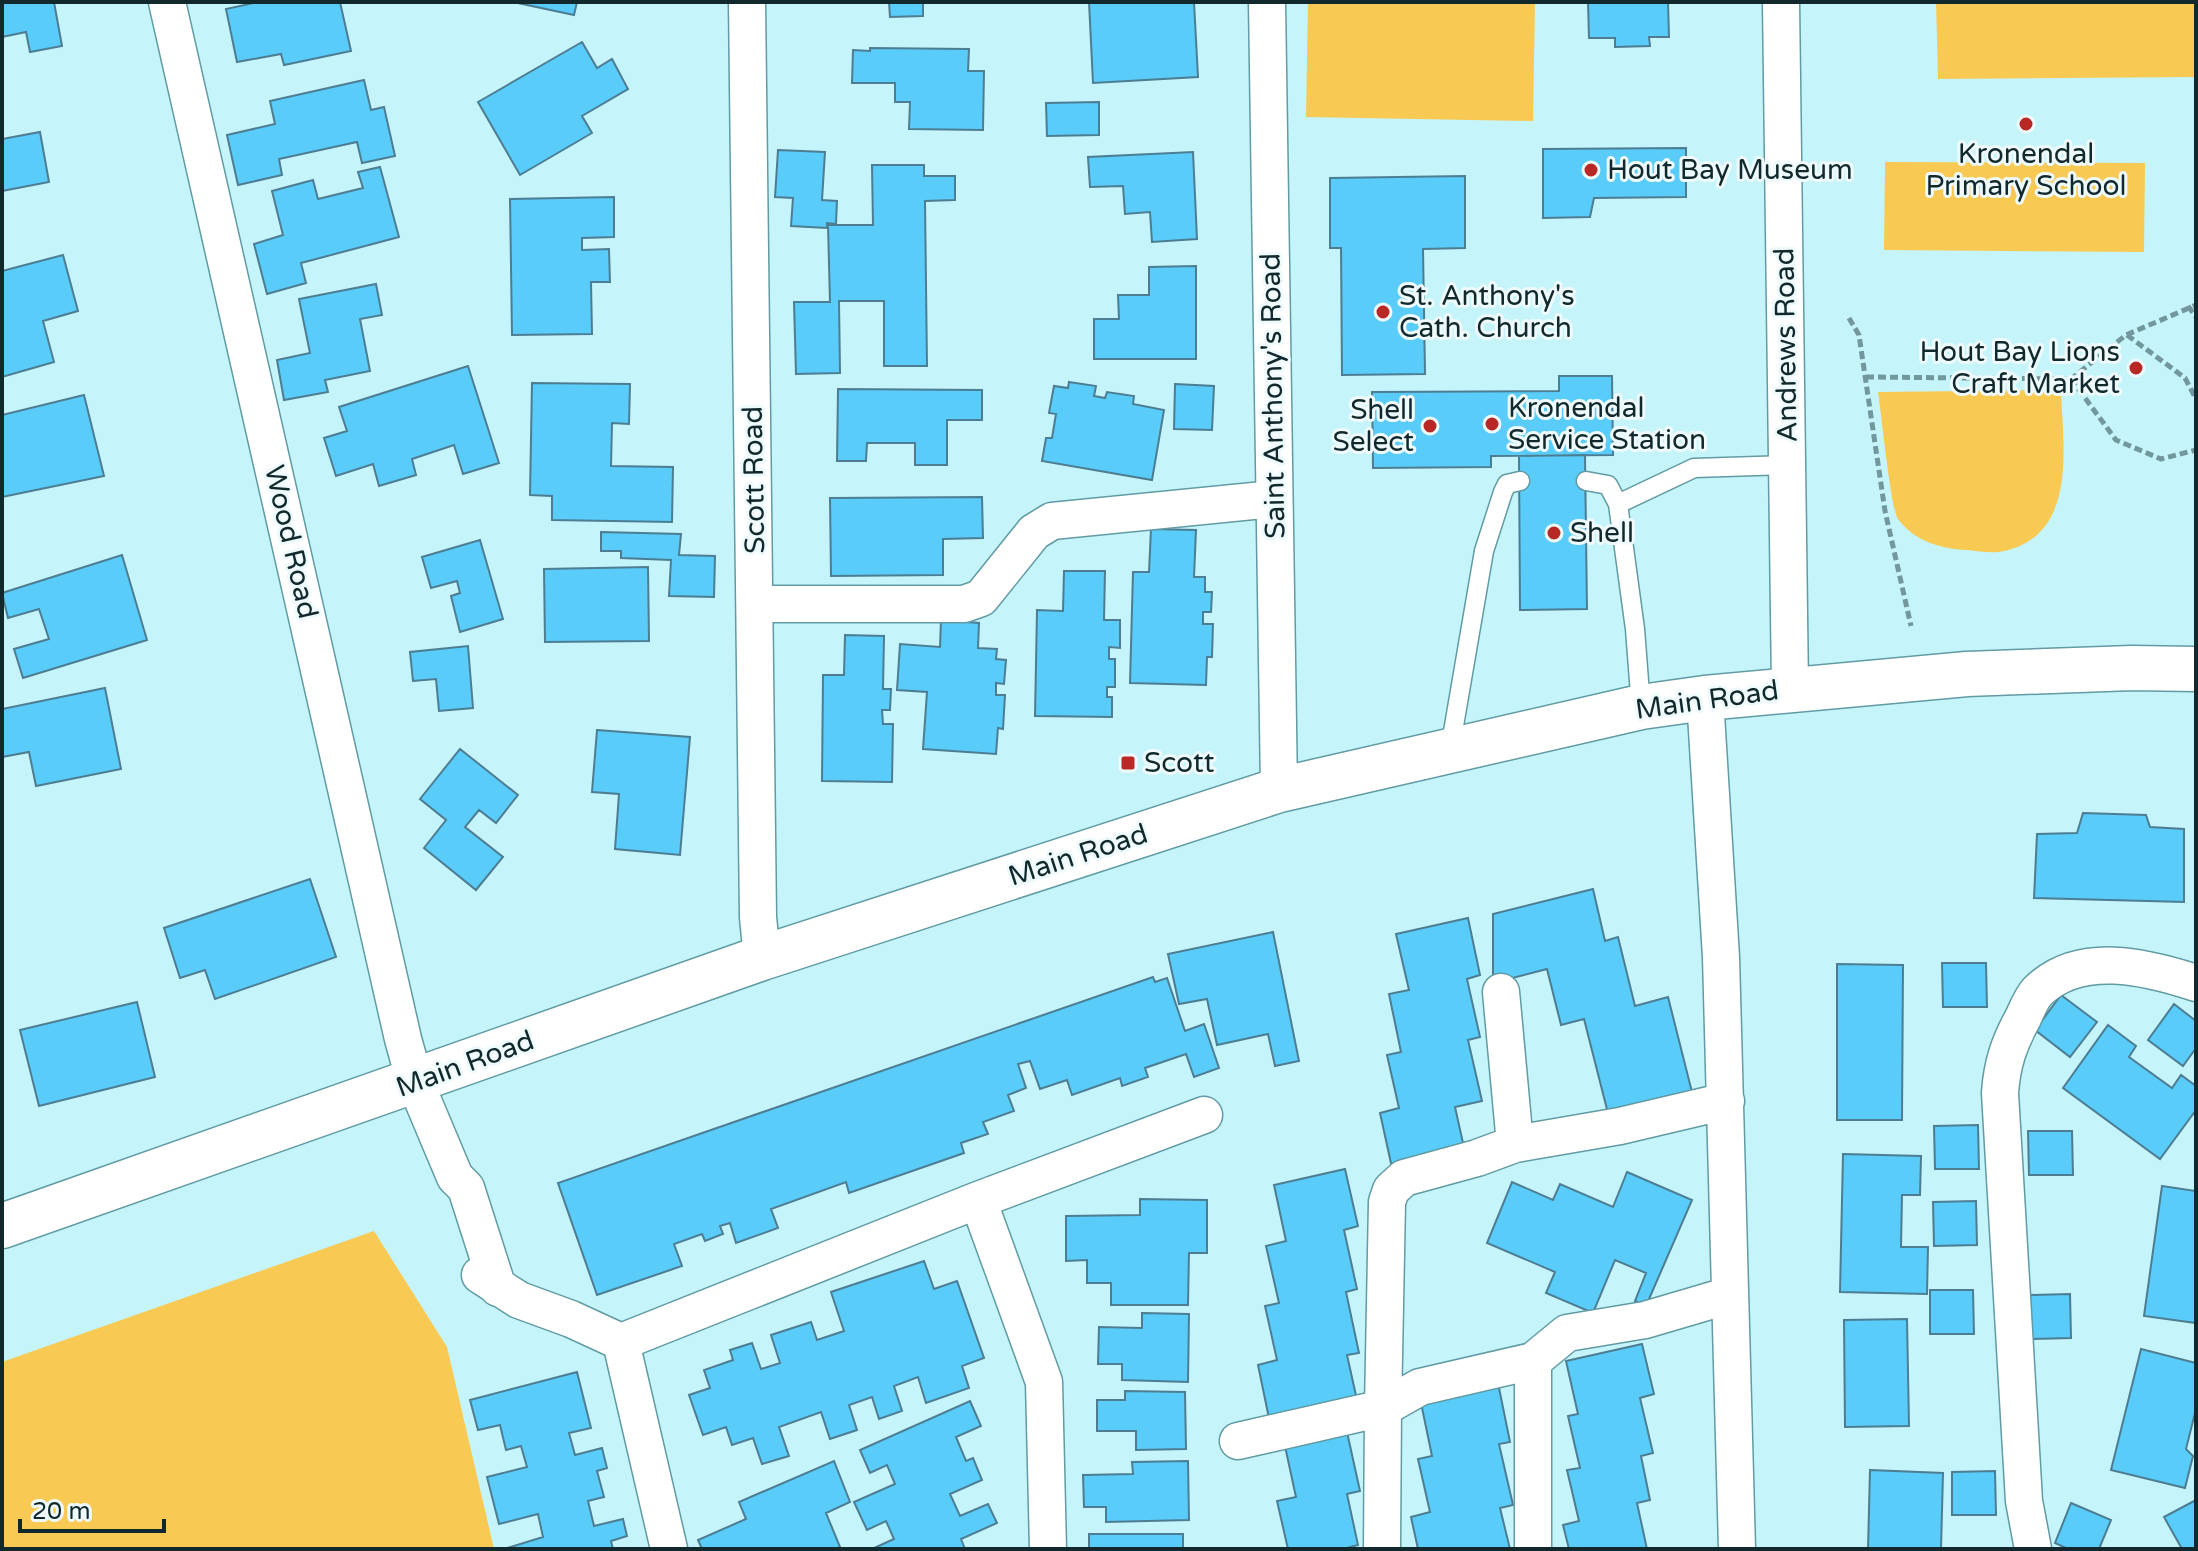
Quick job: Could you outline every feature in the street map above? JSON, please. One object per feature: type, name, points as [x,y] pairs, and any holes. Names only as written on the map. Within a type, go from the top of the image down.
[{"type":"main road","name":"Main Road","points":[[2,1226],[762,958],[1279,790],[1641,707],[1705,698],[1967,674],[2196,669]]},
{"type":"street","name":"Wood Road","points":[[167,2],[415,1082],[455,1177],[466,1188],[498,1288],[519,1300],[621,1342]]},
{"type":"street","name":"Scott Road","points":[[747,2],[758,917],[762,958]]},
{"type":"street","name":"Saint Anthony's Road","points":[[1267,2],[1279,790]]},
{"type":"street","name":"Andrews Road","points":[[1781,2],[1790,689]]},
{"type":"street","points":[[756,604],[964,604],[981,598],[1034,532],[1052,521],[1274,499]]},
{"type":"street","points":[[1705,698],[1721,957],[1737,1549]]},
{"type":"street","points":[[2033,1549],[2024,1501],[2000,1093],[2007,1047],[2037,992],[2080,967],[2140,968],[2196,983]]},
{"type":"street","points":[[1501,992],[1515,1144]]},
{"type":"street","points":[[1382,1549],[1388,1196],[1395,1185],[1404,1178],[1469,1161],[1515,1144],[1620,1126],[1726,1101]]},
{"type":"street","points":[[669,1549],[621,1342],[978,1200],[1204,1115]]},
{"type":"street","points":[[978,1200],[1044,1382],[1048,1549]]},
{"type":"street","points":[[1238,1441],[1383,1408],[1420,1387],[1533,1361],[1567,1333],[1645,1320],[1730,1295]]},
{"type":"street","points":[[1533,1361],[1533,1549]]},
{"type":"lane","points":[[1618,504],[1694,468],[1787,465]]},
{"type":"lane","points":[[1450,752],[1484,551],[1507,484],[1520,481]]},
{"type":"lane","points":[[1586,481],[1608,485],[1618,504],[1635,629],[1641,707]]},
{"type":"path","points":[[1866,377],[2071,379],[2126,335],[2196,305]]},
{"type":"path","points":[[2188,306],[2196,317]]},
{"type":"path","points":[[1849,318],[1859,335],[1885,511],[1911,626]]},
{"type":"path","points":[[2126,335],[2185,378],[2196,399]]},
{"type":"path","points":[[2071,379],[2116,440],[2161,459],[2196,450]]},
{"type":"shaded area","points":[[1308,2],[1535,2],[1533,121],[1306,117]]},
{"type":"shaded area","points":[[1936,2],[2196,2],[2196,77],[1938,79]]},
{"type":"shaded area","points":[[1885,162],[2145,163],[2144,252],[1884,250]]},
{"type":"shaded area","points":[[2061,390],[2061,486],[2055,508],[2044,527],[2028,542],[1995,552],[1948,548],[1920,538],[1904,527],[1895,512],[1878,392]]},
{"type":"shaded area","points":[[374,1231],[447,1347],[494,1549],[2,1549],[2,1362]]},
{"type":"building","points":[[2,2],[54,2],[62,46],[30,52],[26,32],[2,37]]},
{"type":"building","points":[[258,2],[340,2],[351,51],[284,65],[281,54],[237,62],[226,9]]},
{"type":"building","points":[[513,2],[577,2],[574,15]]},
{"type":"building","points":[[889,2],[923,2],[923,16],[890,17]]},
{"type":"building","points":[[1089,2],[1194,2],[1198,77],[1093,83]]},
{"type":"building","points":[[1588,2],[1668,2],[1669,37],[1649,37],[1650,46],[1615,47],[1615,38],[1589,38]]},
{"type":"building","points":[[582,42],[597,68],[612,59],[628,89],[582,116],[592,133],[520,175],[478,102]]},
{"type":"building","points":[[870,48],[969,49],[968,71],[984,71],[983,130],[909,129],[910,102],[895,102],[895,83],[852,83],[853,50],[870,51]]},
{"type":"building","points":[[364,80],[371,110],[384,107],[395,156],[362,163],[357,142],[279,159],[282,175],[238,185],[227,135],[275,124],[270,101]]},
{"type":"building","points":[[1099,102],[1099,135],[1047,136],[1046,103]]},
{"type":"building","points":[[40,132],[49,182],[2,191],[2,139]]},
{"type":"building","points":[[1686,148],[1686,197],[1594,198],[1590,217],[1543,218],[1543,149]]},
{"type":"building","points":[[778,150],[825,152],[822,200],[837,201],[836,224],[827,223],[827,228],[791,226],[793,198],[775,197]]},
{"type":"building","points":[[1193,152],[1197,239],[1152,242],[1150,212],[1125,214],[1123,186],[1090,187],[1088,157]]},
{"type":"building","points":[[872,165],[924,165],[924,176],[955,176],[955,200],[925,201],[927,366],[884,366],[884,301],[839,301],[840,373],[796,374],[794,302],[830,302],[828,225],[873,225]]},
{"type":"building","points":[[380,167],[399,237],[301,263],[306,283],[267,294],[254,244],[283,235],[272,191],[313,180],[318,199],[363,188],[358,172]]},
{"type":"building","name":"St. Anthony's Cath. Church","points":[[1465,176],[1465,248],[1423,249],[1425,374],[1342,375],[1341,248],[1330,248],[1330,178]]},
{"type":"building","points":[[614,197],[614,237],[582,238],[582,250],[609,249],[610,282],[591,282],[592,334],[512,335],[510,199]]},
{"type":"building","points":[[63,255],[78,311],[43,321],[54,362],[2,377],[2,271]]},
{"type":"building","points":[[1196,266],[1196,359],[1094,359],[1094,319],[1119,319],[1118,295],[1149,295],[1149,267]]},
{"type":"building","points":[[376,284],[382,315],[360,319],[370,371],[325,380],[328,392],[284,400],[277,360],[310,353],[299,299]]},
{"type":"building","points":[[468,366],[499,463],[463,474],[454,445],[412,459],[416,475],[379,486],[373,464],[336,476],[324,438],[347,431],[339,407]]},
{"type":"building","name":"Kronendal Service Station","points":[[1559,376],[1612,376],[1613,455],[1491,456],[1491,467],[1373,468],[1372,392],[1559,391]]},
{"type":"building","points":[[1069,382],[1096,386],[1094,396],[1105,398],[1107,392],[1134,396],[1133,404],[1164,410],[1152,480],[1042,461],[1046,438],[1052,438],[1056,414],[1049,413],[1054,386],[1068,388]]},
{"type":"building","points":[[532,383],[630,384],[629,424],[612,423],[611,466],[673,467],[672,522],[552,520],[552,496],[530,495]]},
{"type":"building","points":[[1175,384],[1214,386],[1212,430],[1174,429]]},
{"type":"building","points":[[838,389],[982,390],[982,420],[947,420],[947,465],[915,465],[915,443],[867,443],[866,461],[837,461]]},
{"type":"building","points":[[84,395],[104,476],[2,497],[2,415]]},
{"type":"building","points":[[1585,455],[1587,609],[1520,610],[1519,456]]},
{"type":"building","points":[[982,497],[983,538],[943,539],[943,575],[831,576],[830,498]]},
{"type":"building","points":[[1151,529],[1196,530],[1194,577],[1205,577],[1205,592],[1212,592],[1211,612],[1203,612],[1203,624],[1213,624],[1212,657],[1207,657],[1206,685],[1130,683],[1133,572],[1149,572]]},
{"type":"building","points":[[601,532],[681,534],[679,555],[715,556],[714,597],[669,596],[671,560],[621,558],[621,551],[601,551]]},
{"type":"building","points":[[480,540],[503,619],[460,632],[451,596],[460,593],[457,581],[431,588],[422,557]]},
{"type":"building","points":[[122,555],[147,640],[23,678],[14,649],[49,639],[39,609],[8,618],[2,593]]},
{"type":"building","points":[[648,567],[649,641],[545,642],[544,569]]},
{"type":"building","points":[[1064,571],[1105,571],[1104,620],[1120,620],[1120,648],[1109,647],[1109,659],[1115,659],[1115,687],[1107,687],[1107,697],[1112,697],[1112,717],[1035,716],[1037,610],[1063,611]]},
{"type":"building","points":[[941,620],[979,623],[978,648],[997,649],[996,659],[1006,660],[1004,684],[996,683],[996,695],[1005,695],[1003,729],[998,728],[996,754],[923,749],[927,692],[897,690],[900,644],[940,647]]},
{"type":"building","points":[[845,635],[884,636],[883,689],[891,689],[890,710],[882,710],[883,724],[893,724],[892,782],[822,781],[823,675],[844,675]]},
{"type":"building","points":[[468,646],[473,708],[439,711],[436,679],[413,681],[410,652]]},
{"type":"building","points":[[105,688],[121,769],[36,786],[29,752],[2,757],[2,709]]},
{"type":"building","points":[[597,730],[690,737],[680,855],[615,849],[619,794],[592,792]]},
{"type":"building","points":[[460,749],[518,795],[496,823],[479,810],[465,827],[503,857],[476,890],[424,848],[446,820],[420,799]]},
{"type":"building","points":[[2083,813],[2146,815],[2150,827],[2184,829],[2184,902],[2034,898],[2037,834],[2077,833]]},
{"type":"building","points":[[310,879],[336,957],[215,999],[205,970],[180,978],[164,928]]},
{"type":"building","points":[[1593,889],[1605,941],[1618,937],[1635,1006],[1668,997],[1695,1104],[1611,1125],[1584,1019],[1561,1025],[1547,969],[1493,983],[1493,914]]},
{"type":"building","points":[[1468,918],[1480,975],[1467,979],[1480,1037],[1468,1040],[1482,1101],[1455,1107],[1467,1161],[1394,1177],[1380,1113],[1399,1108],[1387,1055],[1401,1052],[1389,994],[1409,990],[1396,934]]},
{"type":"building","points":[[1273,932],[1299,1061],[1275,1066],[1268,1034],[1217,1045],[1207,999],[1179,1004],[1168,954]]},
{"type":"building","points":[[1942,963],[1986,963],[1987,1007],[1943,1007]]},
{"type":"building","points":[[1837,964],[1903,965],[1902,1120],[1837,1120]]},
{"type":"building","points":[[1153,977],[1155,982],[1167,978],[1185,1031],[1204,1024],[1219,1068],[1194,1077],[1186,1054],[1145,1068],[1148,1077],[1122,1086],[1120,1078],[1072,1095],[1067,1080],[1040,1089],[1030,1061],[1018,1064],[1026,1088],[1008,1095],[1014,1111],[983,1122],[988,1134],[961,1143],[964,1153],[849,1193],[846,1182],[771,1209],[778,1228],[736,1243],[730,1223],[720,1226],[723,1234],[705,1241],[702,1234],[674,1244],[682,1266],[597,1295],[558,1183]]},
{"type":"building","points":[[2061,995],[2097,1022],[2070,1057],[2035,1030]]},
{"type":"building","points":[[137,1002],[155,1077],[39,1106],[20,1030]]},
{"type":"building","points":[[2174,1004],[2196,1021],[2196,1048],[2183,1066],[2148,1040]]},
{"type":"building","points":[[2108,1025],[2136,1046],[2129,1057],[2172,1088],[2181,1075],[2196,1086],[2196,1110],[2160,1159],[2063,1088]]},
{"type":"building","points":[[1978,1125],[1979,1169],[1935,1169],[1934,1126]]},
{"type":"building","points":[[2028,1131],[2072,1131],[2073,1175],[2029,1175]]},
{"type":"building","points":[[1843,1154],[1921,1156],[1920,1195],[1902,1195],[1901,1247],[1928,1247],[1927,1294],[1840,1292]]},
{"type":"building","points":[[1345,1169],[1358,1226],[1344,1230],[1357,1289],[1346,1292],[1359,1353],[1347,1355],[1359,1409],[1271,1428],[1258,1365],[1277,1360],[1265,1306],[1279,1303],[1266,1246],[1286,1241],[1274,1185]]},
{"type":"building","points":[[1627,1172],[1692,1200],[1646,1306],[1635,1301],[1646,1273],[1615,1260],[1593,1313],[1546,1293],[1555,1272],[1487,1243],[1512,1182],[1553,1200],[1560,1184],[1613,1207]]},
{"type":"building","points":[[2162,1186],[2196,1191],[2196,1323],[2144,1316]]},
{"type":"building","points":[[1140,1199],[1207,1200],[1207,1253],[1189,1253],[1188,1305],[1111,1305],[1111,1283],[1087,1283],[1087,1260],[1066,1261],[1066,1216],[1140,1215]]},
{"type":"building","points":[[1976,1201],[1977,1245],[1934,1246],[1933,1202]]},
{"type":"building","points":[[924,1261],[934,1289],[957,1281],[984,1358],[962,1366],[969,1388],[926,1403],[918,1377],[894,1386],[902,1411],[879,1419],[872,1397],[849,1405],[857,1430],[830,1439],[821,1412],[779,1427],[789,1456],[762,1464],[753,1438],[732,1445],[726,1427],[703,1435],[689,1395],[710,1388],[704,1370],[733,1360],[730,1350],[752,1343],[761,1369],[780,1363],[771,1335],[811,1322],[817,1340],[844,1331],[831,1292]]},
{"type":"building","points":[[1930,1290],[1973,1290],[1974,1334],[1930,1334]]},
{"type":"building","points":[[2070,1294],[2071,1338],[2027,1339],[2027,1295]]},
{"type":"building","points":[[1142,1313],[1189,1314],[1188,1382],[1122,1380],[1122,1364],[1098,1364],[1099,1327],[1142,1328]]},
{"type":"building","points":[[1907,1319],[1909,1426],[1845,1427],[1844,1320]]},
{"type":"building","points":[[1642,1344],[1654,1394],[1640,1398],[1653,1453],[1641,1456],[1650,1500],[1637,1503],[1647,1549],[1569,1549],[1563,1525],[1579,1521],[1567,1470],[1580,1468],[1568,1416],[1578,1414],[1566,1361]]},
{"type":"building","points":[[2141,1349],[2196,1363],[2196,1409],[2186,1449],[2193,1456],[2185,1488],[2111,1470]]},
{"type":"building","points":[[577,1372],[591,1428],[569,1433],[575,1455],[602,1448],[607,1468],[597,1471],[604,1497],[588,1501],[594,1526],[623,1519],[627,1536],[611,1541],[613,1549],[504,1549],[543,1537],[538,1514],[499,1524],[487,1477],[527,1467],[521,1446],[506,1450],[500,1425],[478,1430],[470,1400]]},
{"type":"building","points":[[1498,1383],[1510,1442],[1499,1444],[1513,1505],[1500,1508],[1510,1549],[1418,1549],[1411,1517],[1430,1512],[1418,1459],[1432,1456],[1420,1398]]},
{"type":"building","points":[[1125,1391],[1185,1392],[1186,1449],[1136,1450],[1136,1431],[1097,1431],[1097,1400],[1125,1400]]},
{"type":"building","points":[[970,1401],[981,1426],[956,1437],[966,1461],[973,1458],[982,1480],[950,1494],[960,1516],[988,1504],[997,1523],[961,1539],[965,1549],[872,1549],[894,1539],[886,1521],[867,1530],[854,1502],[895,1484],[887,1465],[870,1473],[860,1450]]},
{"type":"building","points":[[1345,1423],[1360,1491],[1347,1494],[1358,1545],[1343,1549],[1288,1549],[1277,1501],[1296,1497],[1283,1437]]},
{"type":"building","points":[[834,1461],[850,1502],[826,1513],[840,1547],[702,1549],[698,1540],[746,1519],[739,1502]]},
{"type":"building","points":[[1188,1461],[1189,1520],[1106,1522],[1106,1507],[1084,1507],[1083,1475],[1133,1474],[1132,1462]]},
{"type":"building","points":[[1870,1470],[1943,1473],[1941,1549],[1868,1549]]},
{"type":"building","points":[[1995,1471],[1996,1515],[1952,1515],[1952,1472]]},
{"type":"building","points":[[2196,1500],[2196,1549],[2182,1549],[2164,1517]]},
{"type":"building","points":[[2071,1503],[2111,1520],[2099,1549],[2068,1549],[2055,1543]]},
{"type":"building","points":[[1089,1534],[1183,1534],[1183,1549],[1089,1549]]},
{"type":"place","name":"Kronendal Primary School","points":[[2026,124]]},
{"type":"place","name":"Hout Bay Museum","points":[[1591,170]]},
{"type":"place","name":"St. Anthony's Cath. Church","points":[[1383,312]]},
{"type":"place","name":"Hout Bay Lions Craft Market","points":[[2136,368]]},
{"type":"place","name":"Kronendal Service Station","points":[[1492,424]]},
{"type":"place","name":"Shell Select","points":[[1430,426]]},
{"type":"place","name":"Shell","points":[[1554,533]]},
{"type":"place","name":"Scott","points":[[1128,763]]}]
